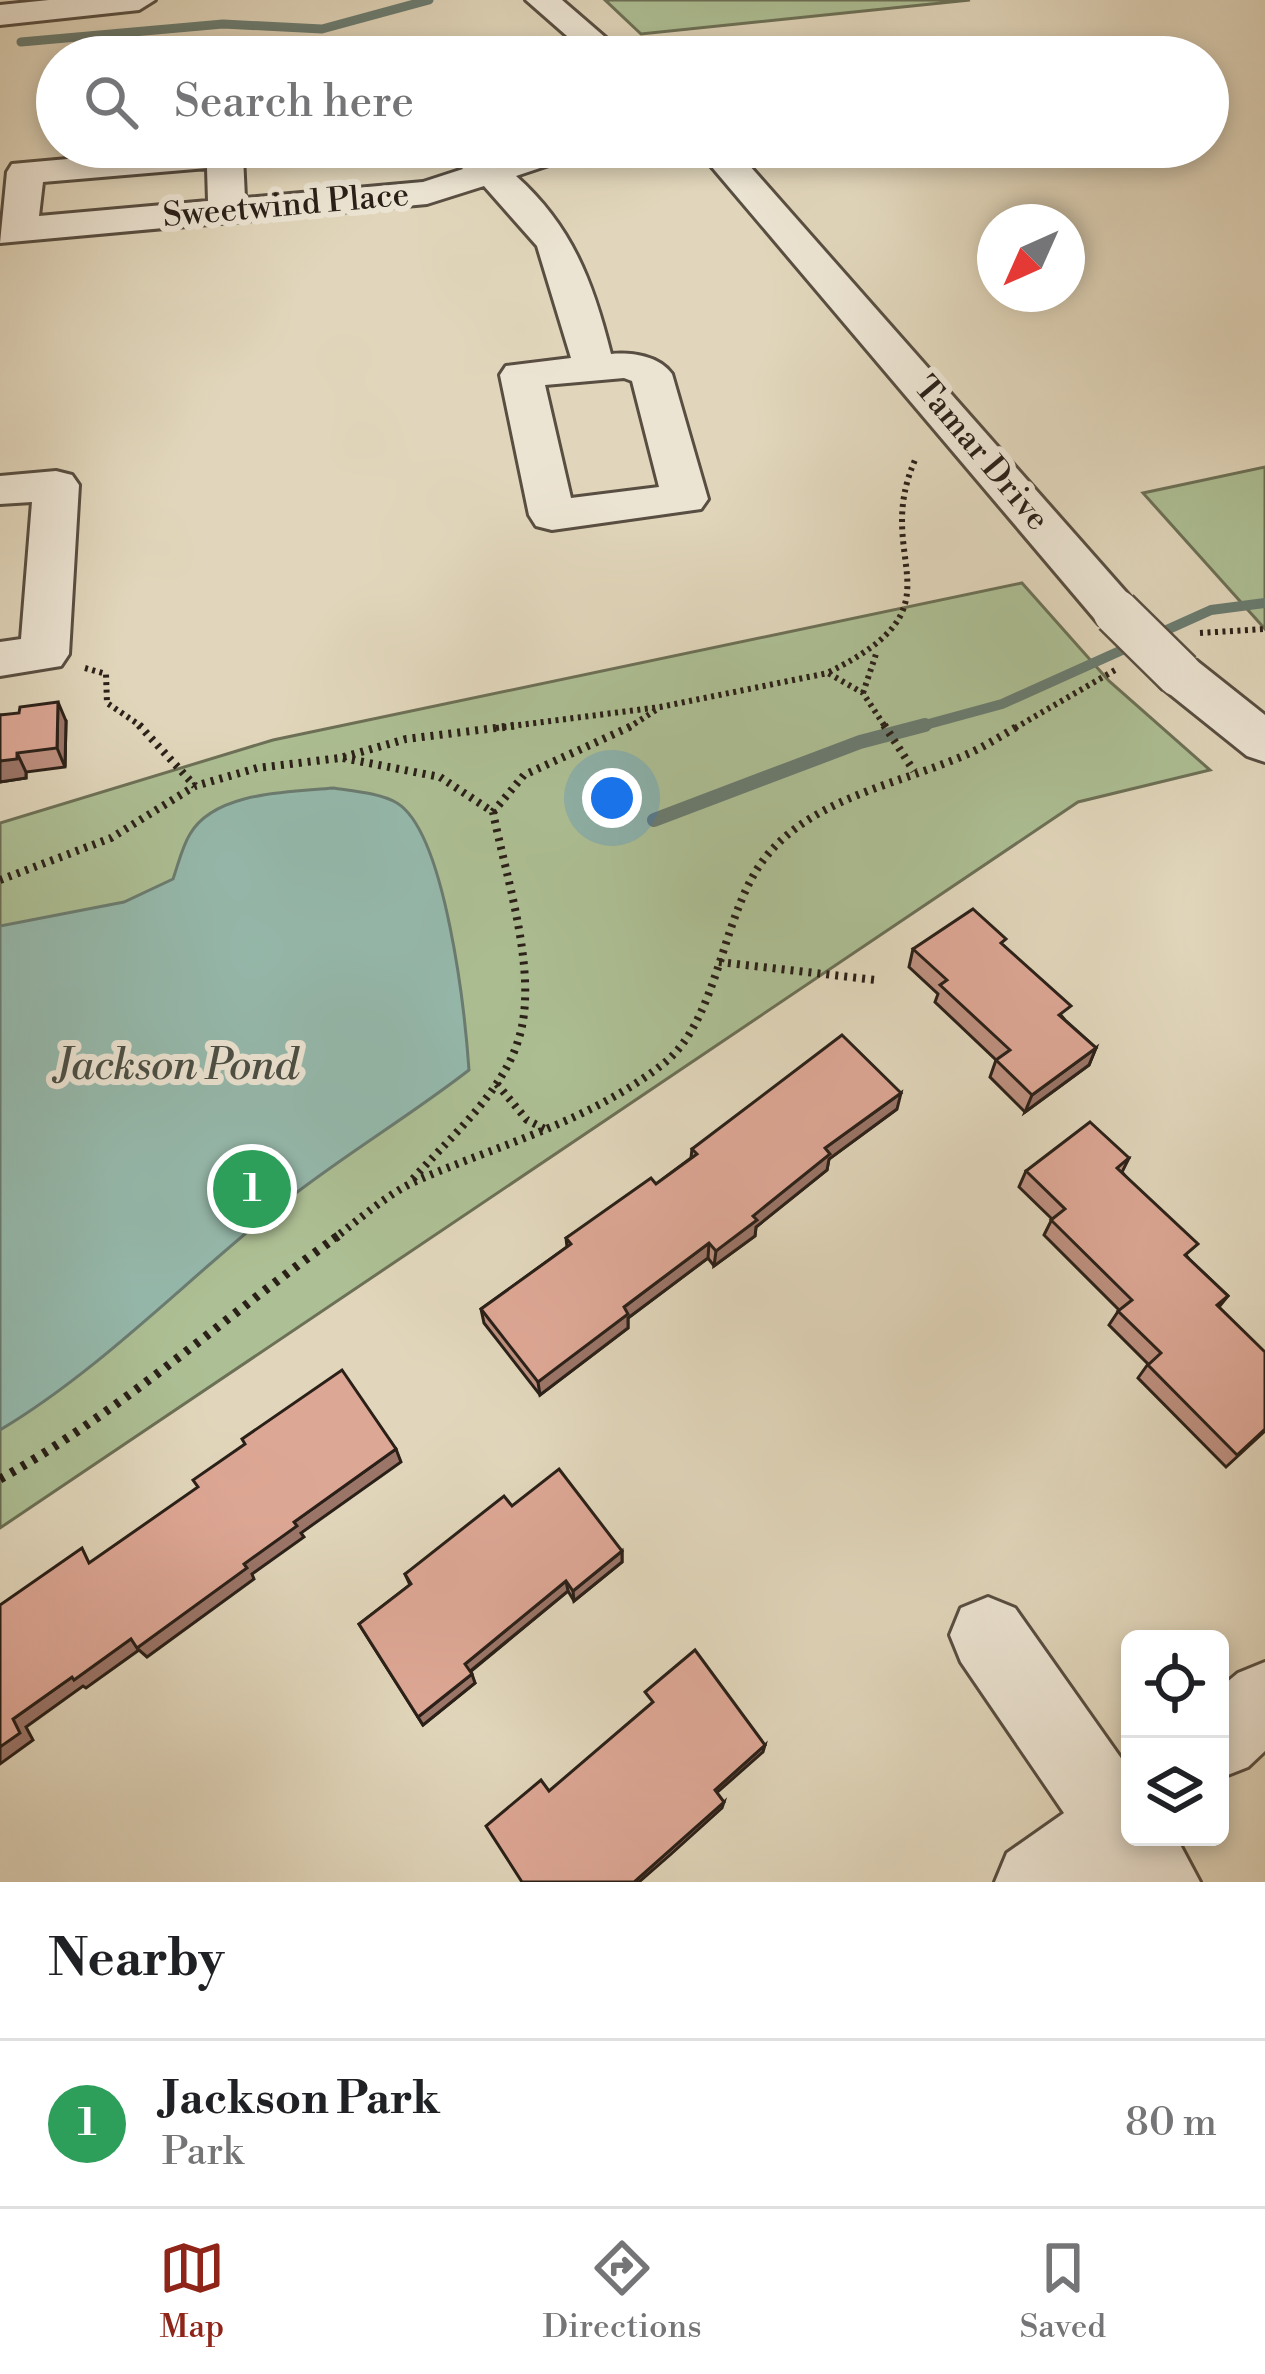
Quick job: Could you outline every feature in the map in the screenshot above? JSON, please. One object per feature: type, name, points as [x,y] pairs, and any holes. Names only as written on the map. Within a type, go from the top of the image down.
[{"type":"street","points":[[0,15],[139,0]]},
{"type":"street","points":[[542,0],[586,36]]},
{"type":"street","points":[[10,230],[25,172],[72,168]]},
{"type":"street","points":[[225,168],[227,212]]},
{"type":"street","points":[[487,168],[542,218],[557,239],[567,261],[593,368]]},
{"type":"street","name":"Sweetwind Place","points":[[10,230],[427,193],[507,168]]},
{"type":"street","name":"Tamar Drive","points":[[731,168],[1116,612],[1265,743]]},
{"type":"street","points":[[0,490],[56,484],[22,657]]},
{"type":"street","points":[[988,1635],[1121,1818]]},
{"type":"street","points":[[1221,1738],[1265,1700]]},
{"type":"street","points":[[1036,1882],[1121,1845]]},
{"type":"path","points":[[863,693],[878,650],[894,631],[908,601],[899,502],[903,480],[915,460]]},
{"type":"path","points":[[410,1183],[548,1131],[633,1086],[669,1060],[692,1027],[752,880],[787,835],[813,814],[989,743],[1169,657],[1265,628]]},
{"type":"path","points":[[0,880],[111,838],[195,786],[257,768],[340,758],[406,739],[660,707],[828,673],[878,650]]},
{"type":"path","points":[[22,657],[106,674],[107,703],[150,732],[195,786]]},
{"type":"path","points":[[828,673],[863,693],[914,771]]},
{"type":"path","points":[[0,1480],[69,1442],[234,1310],[410,1183],[496,1084],[519,1040],[525,973],[493,812],[501,793],[553,758],[623,734],[660,707]]},
{"type":"path","points":[[340,758],[440,777],[493,812]]},
{"type":"path","points":[[719,962],[876,980]]},
{"type":"path","points":[[496,1084],[527,1120],[548,1131]]},
{"type":"green space","points":[[605,0],[970,0],[641,34]]},
{"type":"green space","points":[[1265,467],[1265,629],[1143,493]]},
{"type":"green space","points":[[1022,583],[1109,681],[1210,770],[1078,802],[0,1528],[0,823],[273,740]]},
{"type":"water","name":"Jackson Pond","points":[[333,788],[397,803],[414,821],[428,849],[450,926],[469,1070],[298,1191],[107,1353],[0,1430],[0,926],[124,902],[173,879],[190,834],[217,809],[255,796]]},
{"type":"building","points":[[58,702],[57,748],[17,753],[17,759],[0,761],[0,715]]},
{"type":"building","points":[[973,909],[1006,939],[1001,943],[1071,1006],[1059,1015],[1096,1048],[1032,1095],[996,1060],[1010,1050],[940,985],[947,980],[913,949]]},
{"type":"building","points":[[842,1035],[901,1093],[825,1148],[830,1154],[753,1216],[757,1220],[716,1251],[709,1243],[624,1307],[628,1314],[538,1382],[481,1309],[571,1244],[566,1238],[651,1178],[656,1184],[697,1154],[692,1149]]},
{"type":"building","points":[[1090,1122],[1129,1158],[1117,1168],[1198,1244],[1185,1255],[1228,1296],[1217,1305],[1265,1352],[1265,1429],[1237,1455],[1148,1365],[1161,1353],[1118,1311],[1132,1300],[1051,1220],[1065,1209],[1026,1171]]},
{"type":"building","points":[[342,1370],[396,1449],[294,1522],[297,1526],[244,1564],[247,1568],[137,1648],[131,1639],[13,1719],[20,1733],[0,1747],[0,1605],[82,1548],[89,1563],[198,1487],[193,1480],[245,1444],[242,1439]]},
{"type":"building","points":[[559,1469],[622,1551],[573,1591],[566,1581],[465,1664],[472,1674],[418,1717],[359,1624],[411,1584],[405,1574],[504,1496],[512,1506]]},
{"type":"building","points":[[695,1650],[765,1745],[715,1790],[724,1802],[634,1882],[522,1882],[486,1826],[541,1780],[549,1791],[653,1702],[645,1692]]},
{"type":"waterway","points":[[88,36],[223,24],[322,29],[429,0]]},
{"type":"waterway","points":[[21,42],[36,41]]},
{"type":"waterway","points":[[925,725],[1002,704],[1211,610],[1265,603]]},
{"type":"waterway","points":[[654,820],[860,742],[925,725]]},
{"type":"waterway","points":[[914,728],[925,725]]},
{"type":"place","name":"Jackson Park","points":[[252,1189]]}]
